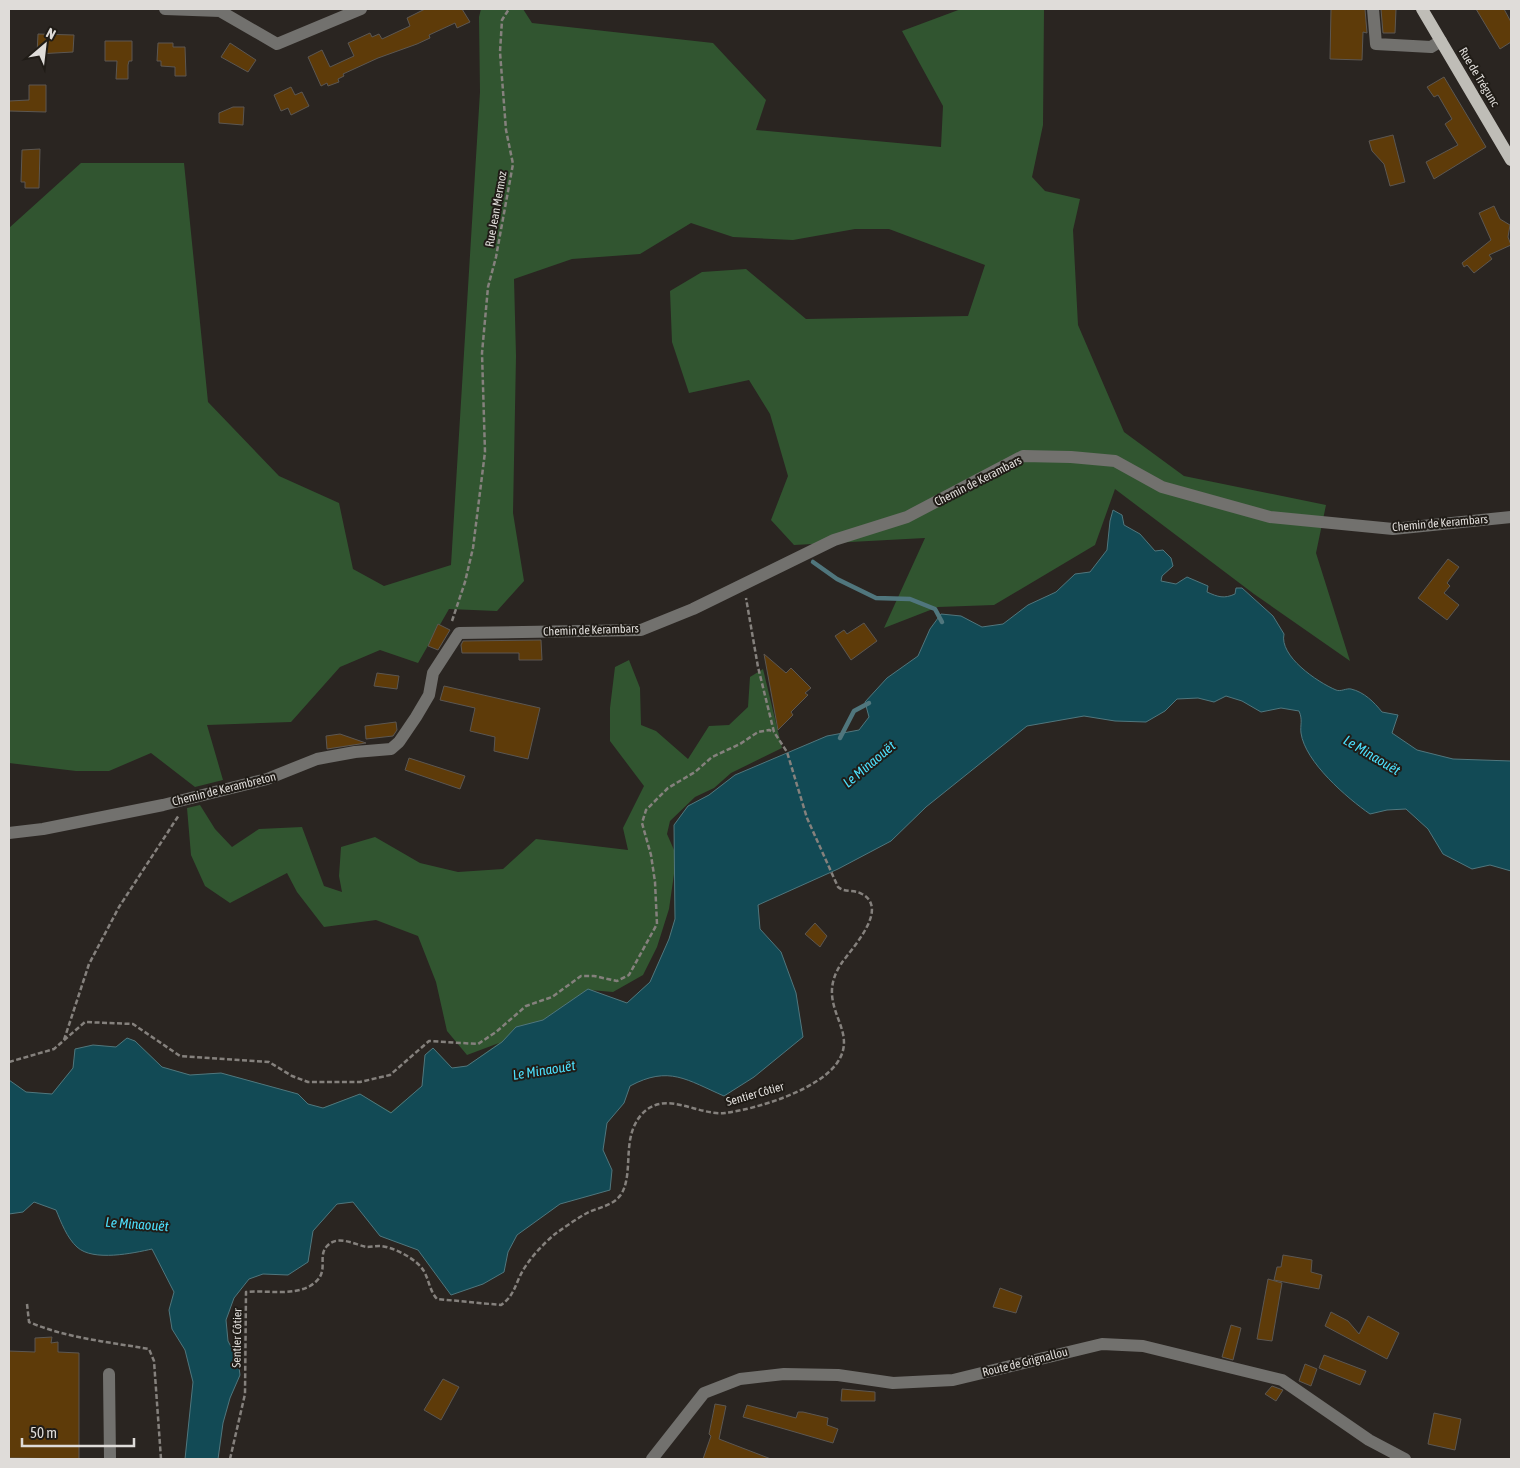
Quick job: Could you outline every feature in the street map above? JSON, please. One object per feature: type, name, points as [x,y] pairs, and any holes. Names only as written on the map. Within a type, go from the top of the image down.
[{"type":"main road","name":"Rue de Trégunc","points":[[1422,9],[1511,160]]},
{"type":"street","points":[[165,9],[220,11],[277,44],[361,9]]},
{"type":"street","points":[[1373,9],[1376,44],[1431,47],[1441,41]]},
{"type":"street","name":"Chemin de Kerambars","points":[[460,633],[641,630],[693,609],[834,540],[907,517],[1023,456],[1071,457],[1115,461],[1162,487],[1270,517],[1393,529],[1511,517]]},
{"type":"street","name":"Chemin de Kerambreton","points":[[9,833],[62,825],[267,779],[317,759],[355,752],[391,749],[399,742],[416,717],[428,695],[433,673],[460,633]]},
{"type":"street","name":"Route de Grignallou","points":[[652,1459],[704,1393],[740,1379],[784,1374],[838,1375],[893,1384],[953,1380],[1102,1344],[1143,1346],[1282,1380],[1369,1440],[1405,1459]]},
{"type":"street","points":[[109,1374],[110,1459]]},
{"type":"path","name":"Rue Jean Mermoz","points":[[460,633],[452,622],[465,582],[473,548],[485,452],[482,353],[488,287],[496,257],[513,164],[506,130],[500,52],[502,20],[509,9]]},
{"type":"path","points":[[744,584],[758,667],[774,732]]},
{"type":"path","points":[[9,1062],[54,1049],[85,1022],[133,1024],[180,1056],[269,1062],[292,1076],[308,1082],[360,1082],[390,1075],[429,1041],[478,1044],[496,1032],[526,1006],[552,997],[581,976],[594,976],[617,981],[629,975],[657,924],[656,882],[652,856],[642,823],[646,810],[668,788],[695,772],[712,757],[740,744],[758,732],[769,730],[774,732]]},
{"type":"path","name":"Sentier Côtier","points":[[230,1459],[245,1394],[246,1292],[267,1290],[293,1292],[312,1285],[323,1271],[324,1250],[331,1243],[344,1241],[368,1247],[385,1247],[416,1262],[424,1270],[432,1294],[437,1299],[501,1305],[510,1298],[522,1272],[544,1244],[574,1222],[618,1198],[625,1182],[627,1151],[636,1122],[650,1107],[657,1104],[678,1104],[725,1113],[796,1091],[818,1081],[831,1070],[840,1058],[844,1029],[833,1009],[833,976],[852,947],[867,930],[872,917],[868,898],[857,892],[841,890],[807,818],[787,752],[774,732]]},
{"type":"path","points":[[63,1042],[89,964],[119,907],[190,797]]},
{"type":"green space","points":[[481,9],[523,9],[532,23],[713,43],[766,100],[756,130],[941,147],[943,106],[902,31],[961,9],[1044,9],[1043,125],[1032,177],[1045,191],[1080,199],[1073,230],[1078,325],[1124,432],[1184,476],[1326,505],[1316,553],[1350,661],[1254,594],[1115,489],[1095,545],[994,605],[938,607],[884,628],[925,538],[794,545],[771,520],[788,476],[770,414],[749,380],[689,393],[672,342],[670,291],[702,272],[746,269],[806,319],[968,316],[985,265],[889,229],[855,229],[793,240],[733,237],[691,223],[640,254],[572,259],[514,279],[516,356],[513,513],[524,581],[497,611],[449,609],[418,663],[380,650],[340,667],[291,722],[207,725],[223,780],[195,787],[151,753],[109,771],[76,771],[9,763],[9,228],[81,163],[184,163],[208,402],[279,476],[339,503],[353,569],[384,586],[451,565],[480,92],[479,17]]},
{"type":"green space","points":[[629,660],[640,688],[641,725],[656,731],[688,759],[709,726],[729,725],[748,707],[750,677],[763,669],[782,748],[731,773],[714,788],[695,797],[670,821],[667,834],[674,850],[674,825],[688,806],[709,795],[735,775],[676,980],[438,1104],[131,1172],[9,1080],[26,1092],[52,1094],[73,1068],[75,1049],[93,1045],[116,1047],[127,1038],[135,1041],[162,1067],[190,1075],[221,1073],[298,1094],[308,1104],[322,1108],[360,1094],[391,1112],[422,1086],[425,1055],[433,1048],[452,1068],[467,1066],[499,1043],[467,1055],[447,1031],[436,982],[418,936],[376,920],[324,927],[297,892],[287,873],[230,903],[205,886],[191,855],[187,808],[200,805],[215,829],[232,847],[259,829],[302,827],[324,886],[342,892],[339,876],[341,847],[375,837],[420,863],[458,872],[503,869],[536,839],[628,850],[623,828],[644,786],[610,741],[610,708],[615,667]],"holes":[[[674,874],[675,919],[669,939],[650,982],[627,1003],[590,990],[613,992],[643,975],[657,947],[669,909]]]},
{"type":"water","name":"Le Minaouët","points":[[1113,510],[1122,515],[1124,525],[1140,534],[1155,551],[1163,550],[1171,558],[1173,566],[1162,576],[1161,581],[1176,584],[1187,577],[1208,586],[1207,592],[1221,597],[1235,594],[1236,588],[1242,588],[1273,616],[1284,634],[1287,651],[1301,667],[1328,686],[1338,690],[1356,690],[1368,698],[1382,712],[1398,715],[1392,733],[1417,750],[1453,759],[1511,761],[1511,871],[1490,865],[1472,869],[1443,854],[1428,829],[1406,809],[1387,810],[1370,814],[1339,789],[1310,756],[1301,733],[1299,711],[1281,708],[1261,712],[1242,701],[1226,696],[1214,702],[1198,698],[1177,699],[1165,711],[1146,722],[1115,721],[1084,716],[1027,726],[926,807],[891,841],[838,869],[758,905],[760,929],[781,952],[796,993],[803,1037],[754,1077],[724,1096],[678,1077],[656,1076],[630,1086],[624,1103],[607,1123],[603,1150],[612,1170],[610,1190],[560,1204],[517,1235],[508,1252],[504,1272],[483,1284],[451,1295],[418,1250],[380,1236],[353,1202],[337,1204],[313,1231],[308,1262],[288,1275],[263,1274],[249,1279],[234,1298],[226,1320],[228,1341],[238,1360],[240,1375],[230,1398],[223,1423],[218,1459],[185,1459],[193,1382],[185,1350],[172,1329],[169,1310],[174,1292],[152,1249],[114,1255],[84,1252],[70,1239],[56,1210],[34,1202],[23,1212],[9,1214],[9,1080],[26,1092],[52,1094],[73,1068],[75,1049],[93,1045],[116,1047],[127,1038],[135,1041],[162,1067],[190,1075],[221,1073],[298,1094],[308,1104],[323,1108],[360,1094],[391,1113],[422,1086],[425,1055],[433,1048],[452,1068],[467,1066],[502,1042],[516,1027],[543,1020],[588,989],[627,1003],[650,982],[669,939],[675,919],[674,825],[688,806],[709,795],[735,775],[827,736],[859,730],[869,717],[865,702],[887,678],[918,656],[930,629],[941,614],[961,616],[982,627],[1003,624],[1028,605],[1056,592],[1075,574],[1090,572],[1107,550]]},
{"type":"building","points":[[425,9],[462,9],[470,22],[457,28],[455,23],[429,35],[430,38],[417,44],[378,58],[343,74],[344,76],[338,79],[339,82],[328,86],[327,83],[321,86],[308,57],[322,50],[330,67],[354,56],[348,43],[370,33],[372,37],[379,34],[382,39],[410,26],[407,18]]},
{"type":"building","points":[[1331,9],[1365,9],[1367,33],[1363,32],[1362,60],[1330,59]]},
{"type":"building","points":[[1381,9],[1396,9],[1395,33],[1383,33]]},
{"type":"building","points":[[1476,9],[1504,9],[1511,22],[1511,42],[1500,49]]},
{"type":"building","points":[[38,34],[74,35],[73,52],[37,54]]},
{"type":"building","points":[[105,41],[132,41],[132,61],[129,61],[128,65],[128,79],[116,79],[117,61],[105,61]]},
{"type":"building","points":[[158,43],[173,43],[173,47],[185,47],[186,76],[175,76],[175,67],[161,66],[161,61],[157,61]]},
{"type":"building","points":[[230,43],[256,60],[248,72],[221,57]]},
{"type":"building","points":[[1444,77],[1486,147],[1434,179],[1426,162],[1458,145],[1445,124],[1452,119],[1438,95],[1434,97],[1427,87]]},
{"type":"building","points":[[29,85],[46,85],[46,112],[9,111],[9,101],[29,100]]},
{"type":"building","points":[[291,87],[295,95],[302,92],[309,106],[291,115],[288,108],[281,111],[274,95]]},
{"type":"building","points":[[233,107],[244,107],[243,125],[219,123],[219,113]]},
{"type":"building","points":[[1393,135],[1405,182],[1390,186],[1384,164],[1372,151],[1369,141]]},
{"type":"building","points":[[40,149],[39,188],[25,188],[25,182],[21,182],[22,150]]},
{"type":"building","points":[[1494,206],[1500,219],[1510,225],[1508,237],[1511,245],[1489,255],[1492,259],[1474,273],[1467,265],[1464,267],[1462,263],[1491,240],[1479,213]]},
{"type":"building","points":[[1448,559],[1459,567],[1447,583],[1450,586],[1444,593],[1459,605],[1447,620],[1418,598]]},
{"type":"building","points":[[864,623],[877,641],[851,660],[835,636],[844,630],[847,634]]},
{"type":"building","points":[[438,624],[450,630],[438,650],[428,646]]},
{"type":"building","points":[[541,640],[542,660],[519,660],[519,653],[462,653],[461,645],[463,641]]},
{"type":"building","points":[[764,654],[786,673],[791,668],[811,688],[805,693],[808,695],[791,712],[793,715],[778,730]]},
{"type":"building","points":[[377,673],[399,676],[397,689],[374,686]]},
{"type":"building","points":[[444,686],[540,708],[528,759],[494,751],[495,737],[470,731],[475,708],[440,700]]},
{"type":"building","points":[[396,722],[397,730],[393,736],[366,739],[365,726]]},
{"type":"building","points":[[340,734],[366,743],[327,749],[326,736]]},
{"type":"building","points":[[409,758],[465,776],[460,789],[405,770]]},
{"type":"building","points":[[815,923],[827,936],[820,947],[805,934]]},
{"type":"building","points":[[1283,1255],[1312,1260],[1311,1272],[1322,1275],[1319,1289],[1274,1280],[1277,1267],[1281,1267]]},
{"type":"building","points":[[1268,1279],[1282,1283],[1272,1341],[1257,1339]]},
{"type":"building","points":[[1000,1288],[1022,1296],[1016,1313],[993,1307]]},
{"type":"building","points":[[1331,1312],[1348,1321],[1359,1334],[1368,1316],[1399,1333],[1387,1359],[1325,1326]]},
{"type":"building","points":[[1231,1325],[1241,1328],[1233,1360],[1222,1357]]},
{"type":"building","points":[[52,1337],[51,1343],[58,1342],[58,1352],[79,1353],[79,1459],[9,1458],[9,1351],[35,1352],[35,1338]]},
{"type":"building","points":[[1324,1355],[1366,1371],[1360,1385],[1319,1368]]},
{"type":"building","points":[[1305,1364],[1317,1369],[1311,1386],[1299,1381]]},
{"type":"building","points":[[443,1379],[459,1387],[441,1420],[424,1410]]},
{"type":"building","points":[[1272,1386],[1283,1390],[1276,1401],[1265,1394]]},
{"type":"building","points":[[842,1389],[875,1392],[875,1401],[841,1401]]},
{"type":"building","points":[[715,1404],[726,1406],[719,1439],[771,1459],[703,1459],[711,1436],[709,1434]]},
{"type":"building","points":[[747,1405],[796,1418],[798,1412],[803,1412],[828,1418],[827,1425],[838,1429],[833,1443],[743,1417]]},
{"type":"building","points":[[1434,1413],[1461,1419],[1455,1450],[1428,1444]]},
{"type":"waterway","points":[[813,562],[837,579],[876,598],[910,599],[935,609],[942,622]]},
{"type":"waterway","points":[[840,738],[854,711],[869,703]]}]
